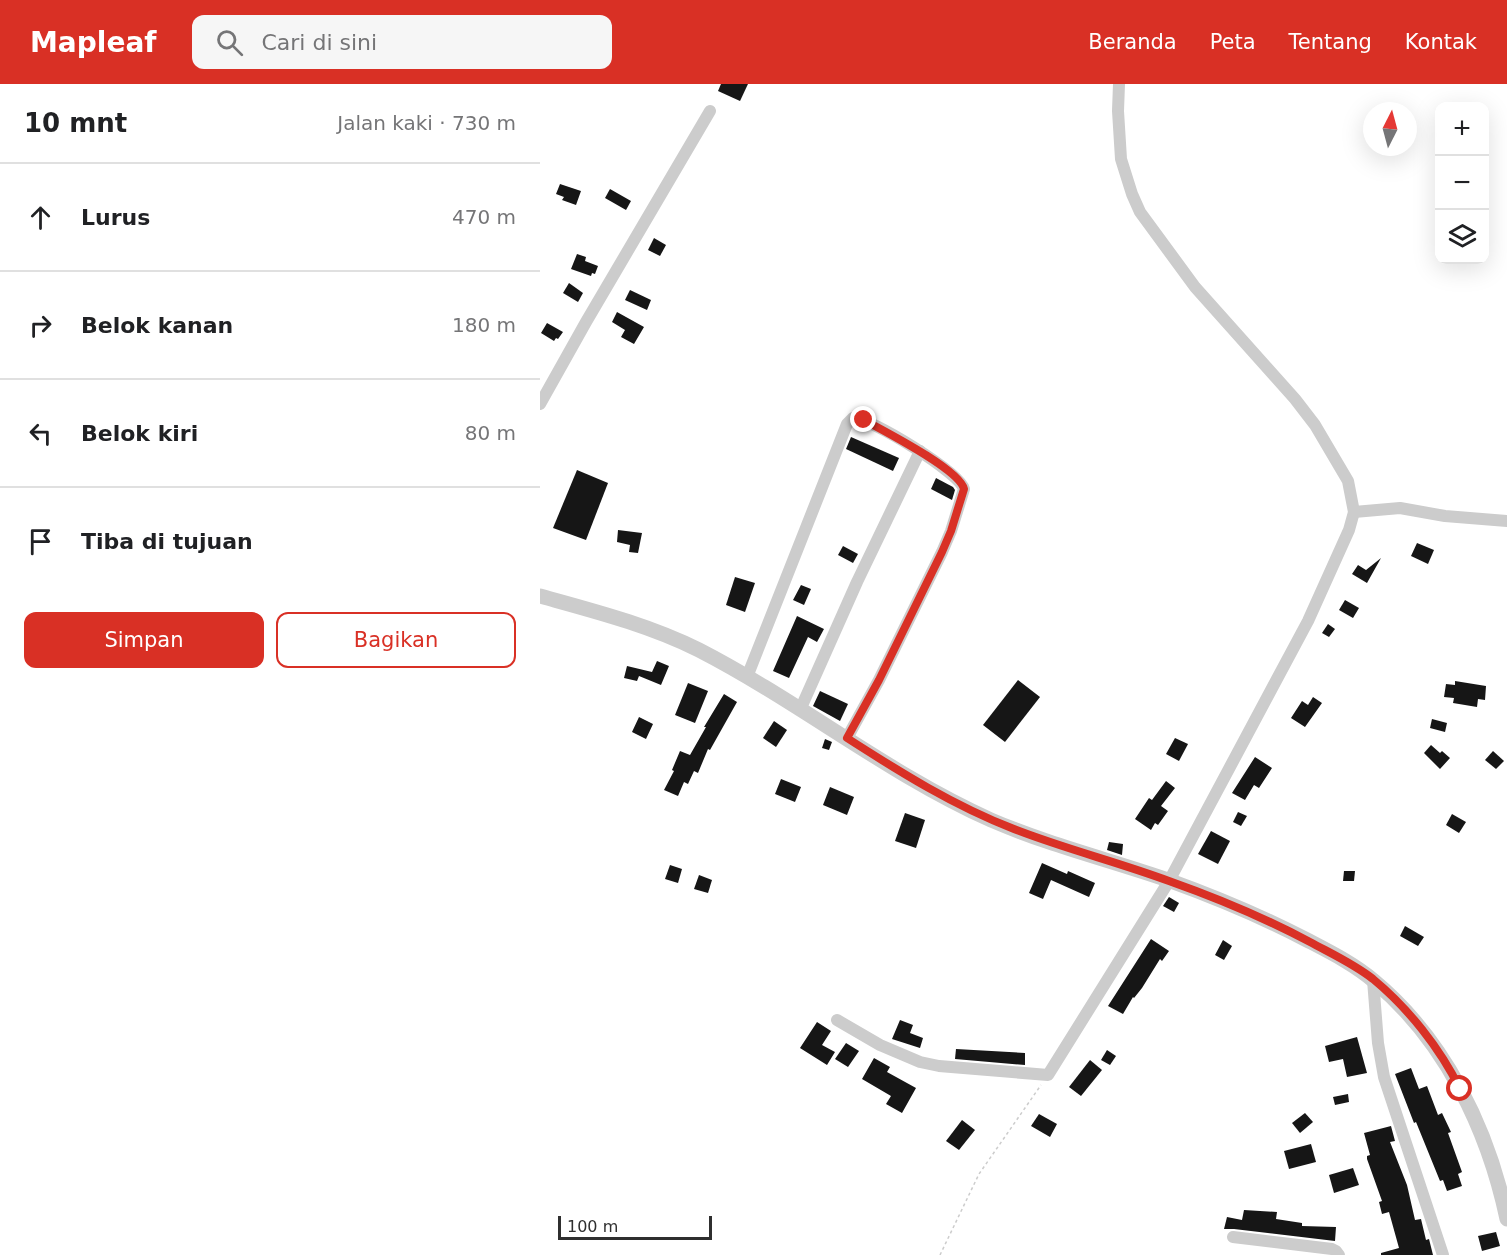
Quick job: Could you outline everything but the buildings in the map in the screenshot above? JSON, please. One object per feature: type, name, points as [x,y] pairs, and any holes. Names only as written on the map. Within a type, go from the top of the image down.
[{"type":"street","points":[[837,1020],[880,1045],[920,1062],[939,1066],[1048,1075],[1169,881],[1308,621],[1349,530],[1354,512],[1348,481],[1316,425],[1195,287],[1140,212],[1121,159],[1119,84]]},
{"type":"street","points":[[540,404],[710,111]]},
{"type":"street","points":[[747,677],[847,424],[853,418],[864,420],[920,451],[959,480],[964,487],[963,497],[951,531],[898,644],[847,738]]},
{"type":"street","points":[[800,710],[857,582],[920,451]]},
{"type":"street","points":[[1354,512],[1400,508],[1445,516],[1507,521]]},
{"type":"street","points":[[540,596],[633,622],[708,655],[904,775],[992,820],[1040,839],[1169,881],[1295,934],[1352,965],[1373,980],[1414,1021],[1454,1077],[1486,1146],[1507,1219]]},
{"type":"street","points":[[1373,980],[1378,1043],[1384,1077],[1443,1255]]},
{"type":"street","points":[[1233,1237],[1332,1249],[1339,1255]]},
{"type":"path","points":[[940,1255],[987,1161],[1048,1075]]},
{"type":"route","points":[[864,420],[920,451],[959,480],[964,489],[942,552],[898,644],[847,738],[904,775],[945,798],[992,820],[1040,839],[1169,881],[1264,919],[1360,970],[1386,992],[1414,1021],[1446,1063],[1460,1089]]}]
